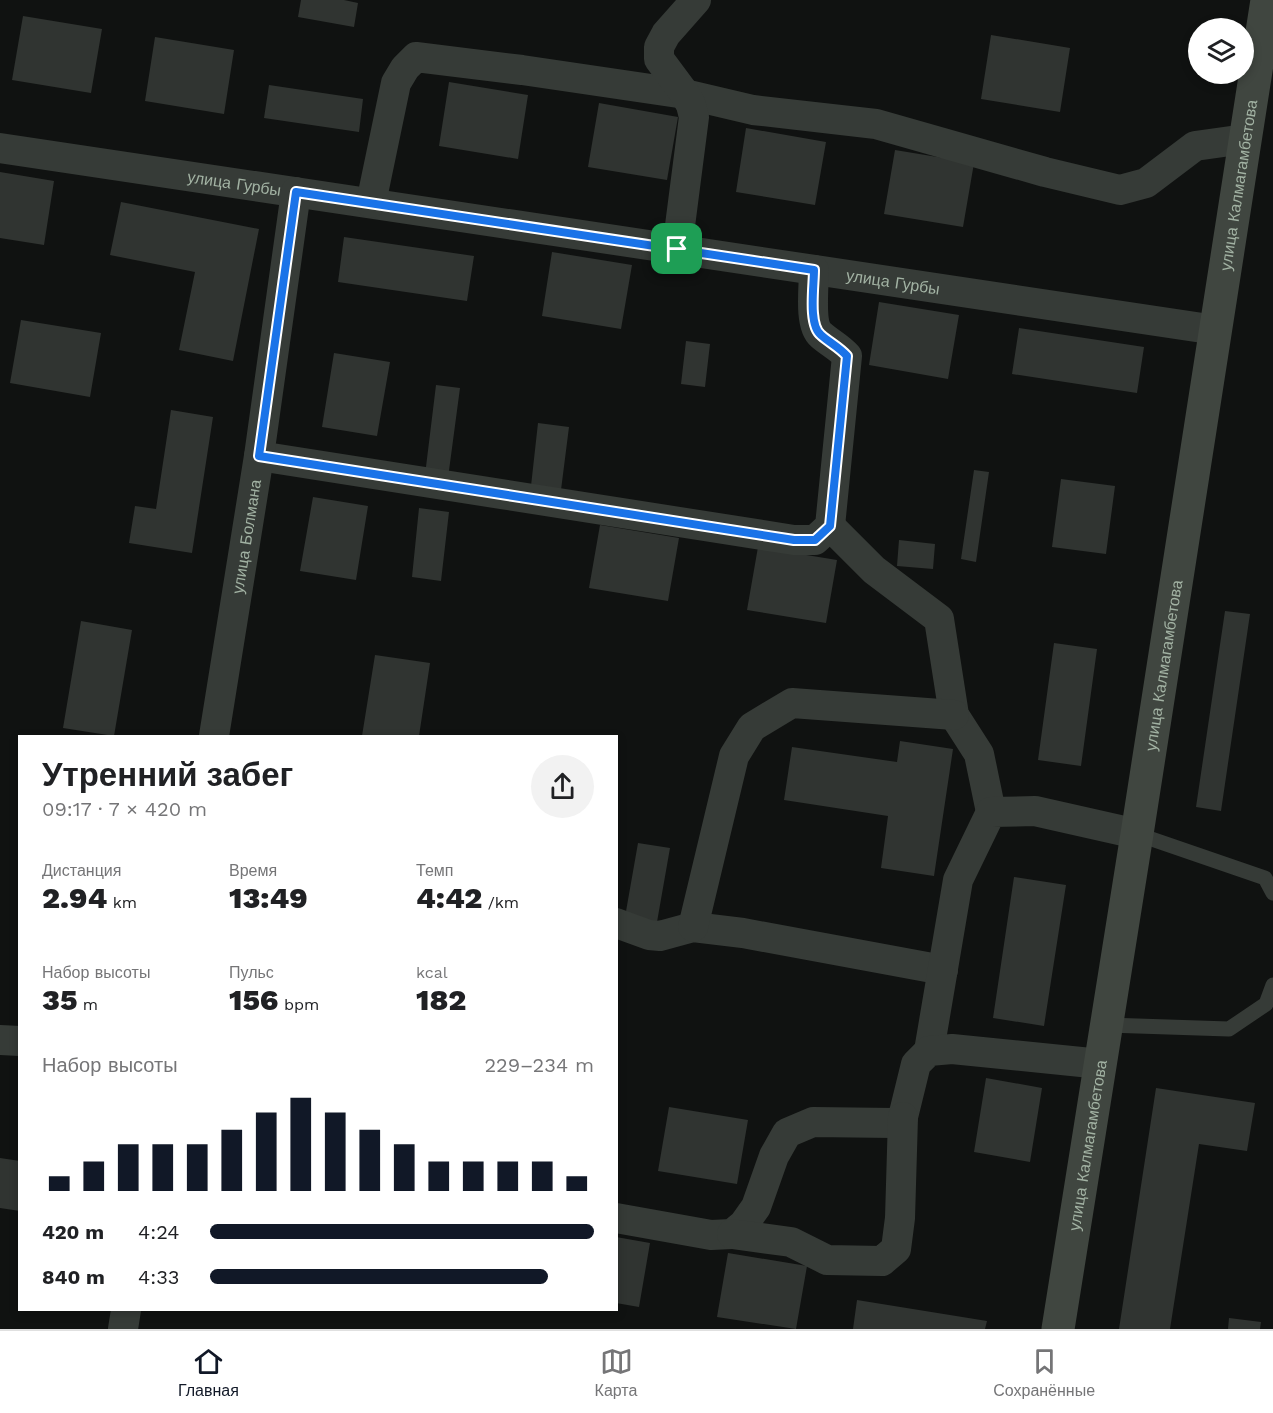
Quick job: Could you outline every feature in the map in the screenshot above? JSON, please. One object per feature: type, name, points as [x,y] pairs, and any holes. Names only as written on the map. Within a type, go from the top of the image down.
[{"type":"street","points":[[677,249],[694,117],[685,94],[659,60],[659,47],[666,34],[696,0]]},
{"type":"street","name":"улица Калмагамбетова","points":[[1058,1329],[1267,0]]},
{"type":"street","points":[[371,204],[396,83],[405,68],[416,57],[685,94],[753,110],[876,124],[1045,172],[1120,190],[1146,183],[1195,146],[1245,140]]},
{"type":"street","name":"улица Гурбы","points":[[0,148],[1216,330]]},
{"type":"street","name":"улица Болмана","points":[[214,735],[259,456],[296,192]]},
{"type":"street","points":[[259,456],[794,540],[815,540],[830,526],[847,356],[841,348],[819,334],[814,325],[814,270]]},
{"type":"street","points":[[830,526],[874,570],[939,619],[954,715],[979,754],[991,812],[958,880],[929,1052]]},
{"type":"street","points":[[693,927],[734,756],[752,727],[792,703],[954,715]]},
{"type":"street","points":[[991,812],[1035,811],[1137,834]]},
{"type":"street","points":[[618,924],[649,935],[660,936],[693,927],[744,933],[943,970]]},
{"type":"street","points":[[0,1040],[18,1041]]},
{"type":"street","points":[[618,1218],[711,1235],[732,1234],[792,1242],[827,1260],[882,1261],[896,1249],[900,1218],[903,1118],[916,1064],[929,1052],[952,1049],[1101,1064]]},
{"type":"street","points":[[732,1234],[744,1224],[756,1207],[774,1156],[787,1133],[813,1122],[894,1123],[903,1118]]},
{"type":"street","points":[[123,1329],[126,1311]]},
{"type":"lane","points":[[1137,834],[1265,878],[1273,893]]},
{"type":"lane","points":[[1107,1025],[1229,1029],[1266,1004],[1273,985]]},
{"type":"building","points":[[301,0],[344,0],[358,3],[354,27],[298,17]]},
{"type":"building","points":[[23,16],[102,29],[91,93],[12,80]]},
{"type":"building","points":[[991,35],[1070,48],[1060,112],[981,99]]},
{"type":"building","points":[[155,37],[234,50],[224,114],[145,101]]},
{"type":"building","points":[[449,82],[528,95],[518,159],[439,146]]},
{"type":"building","points":[[269,85],[363,99],[359,132],[264,118]]},
{"type":"building","points":[[599,103],[678,117],[667,180],[588,167]]},
{"type":"building","points":[[746,128],[826,142],[815,205],[736,192]]},
{"type":"building","points":[[895,150],[974,163],[963,227],[884,214]]},
{"type":"building","points":[[0,172],[54,181],[44,245],[0,238]]},
{"type":"building","points":[[121,202],[259,229],[233,361],[179,350],[195,272],[110,255]]},
{"type":"building","points":[[344,237],[474,256],[467,301],[338,282]]},
{"type":"building","points":[[552,252],[632,265],[621,329],[542,316]]},
{"type":"building","points":[[879,302],[959,315],[948,379],[869,365]]},
{"type":"building","points":[[21,320],[101,333],[90,397],[10,383]]},
{"type":"building","points":[[1019,328],[1144,347],[1137,393],[1012,374]]},
{"type":"building","points":[[686,341],[710,344],[705,387],[681,384]]},
{"type":"building","points":[[334,353],[390,362],[377,436],[322,427]]},
{"type":"building","points":[[436,385],[460,388],[448,478],[425,475]]},
{"type":"building","points":[[171,410],[213,417],[192,553],[129,543],[135,506],[156,509]]},
{"type":"building","points":[[538,423],[569,427],[561,490],[531,486]]},
{"type":"building","points":[[974,470],[989,472],[976,562],[961,559]]},
{"type":"building","points":[[1061,479],[1115,486],[1106,554],[1052,547]]},
{"type":"building","points":[[313,497],[368,506],[356,580],[300,571]]},
{"type":"building","points":[[419,508],[449,512],[441,581],[412,577]]},
{"type":"building","points":[[600,525],[679,538],[668,601],[589,588]]},
{"type":"building","points":[[899,540],[935,544],[933,569],[897,566]]},
{"type":"building","points":[[758,547],[837,560],[826,623],[747,610]]},
{"type":"building","points":[[1225,611],[1250,614],[1221,811],[1196,807]]},
{"type":"building","points":[[81,621],[132,630],[114,735],[63,728]]},
{"type":"building","points":[[1054,643],[1097,649],[1081,766],[1038,760]]},
{"type":"building","points":[[375,655],[430,663],[419,735],[362,735]]},
{"type":"building","points":[[900,741],[953,749],[934,876],[881,868],[888,816],[784,800],[792,747],[897,762]]},
{"type":"building","points":[[638,843],[670,848],[657,922],[625,917]]},
{"type":"building","points":[[1014,877],[1066,885],[1044,1026],[993,1018]]},
{"type":"building","points":[[986,1078],[1042,1088],[1030,1162],[974,1152]]},
{"type":"building","points":[[1156,1088],[1255,1103],[1247,1151],[1199,1144],[1170,1329],[1119,1329]]},
{"type":"building","points":[[669,1107],[748,1120],[737,1184],[658,1171]]},
{"type":"building","points":[[0,1158],[18,1161],[18,1211],[0,1208]]},
{"type":"building","points":[[618,1237],[650,1243],[639,1307],[618,1303]]},
{"type":"building","points":[[728,1253],[807,1266],[796,1329],[717,1317]]},
{"type":"building","points":[[857,1300],[987,1321],[985,1329],[853,1329]]},
{"type":"building","points":[[1229,1318],[1261,1322],[1260,1329],[1228,1329]]},
{"type":"route","points":[[296,192],[677,249],[814,270],[814,325],[819,334],[841,348],[847,356],[830,526],[815,540],[794,540],[259,456],[296,192]]}]
